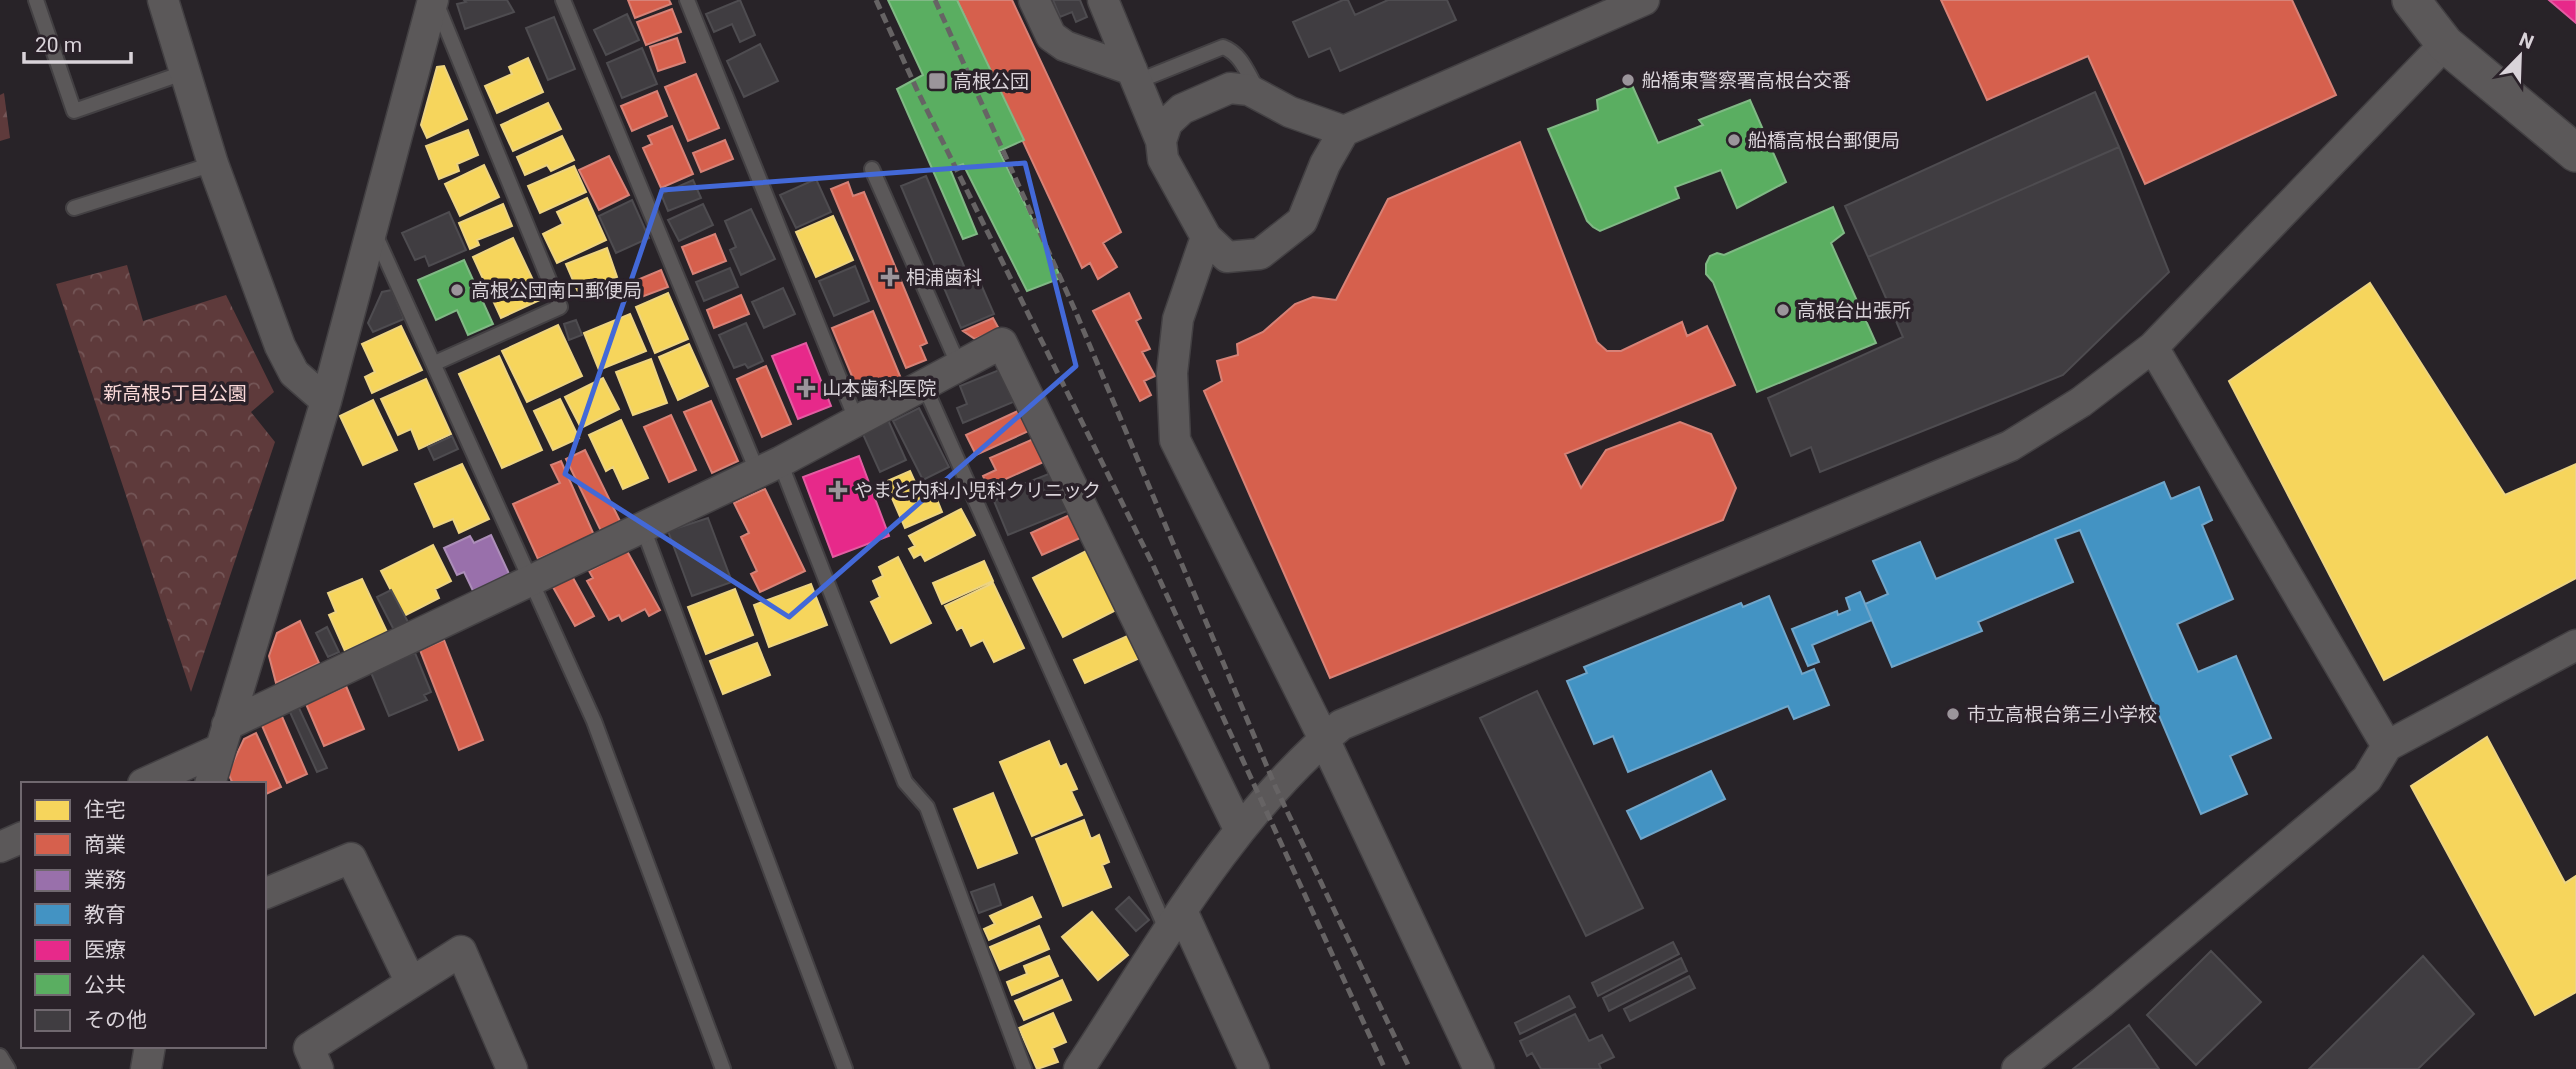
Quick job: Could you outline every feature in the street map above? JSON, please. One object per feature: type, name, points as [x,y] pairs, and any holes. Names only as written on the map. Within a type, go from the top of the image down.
[{"type":"street","points":[[163,0],[213,164],[280,346],[294,373],[326,401]]},
{"type":"street","points":[[211,782],[326,401],[434,0]]},
{"type":"street","points":[[1034,0],[1051,36],[1065,46],[1134,76]]},
{"type":"street","points":[[1103,0],[1161,141],[1163,159],[1217,247],[1260,254],[1302,220],[1325,164],[1343,131],[1644,0]]},
{"type":"street","points":[[2411,0],[2445,44],[2576,153]]},
{"type":"street","points":[[1079,1069],[1239,829],[1324,739],[1342,725],[2010,446],[2081,402],[2153,347],[2445,44]]},
{"type":"street","points":[[1161,141],[1167,124],[1182,109],[1230,88],[1249,90],[1290,112],[1343,131]]},
{"type":"street","points":[[1290,112],[1311,137],[1325,164]]},
{"type":"street","points":[[1217,247],[1190,289],[1178,318],[1172,373],[1175,440],[1324,739],[1479,1069]]},
{"type":"street","points":[[146,782],[222,738],[529,581],[857,422],[1002,343],[1239,829]]},
{"type":"street","points":[[2153,347],[2387,746]]},
{"type":"street","points":[[2017,1069],[2102,1002],[2367,779],[2387,746],[2576,645]]},
{"type":"street","points":[[0,847],[21,838]]},
{"type":"street","points":[[266,893],[351,858],[411,983]]},
{"type":"street","points":[[1175,923],[1254,1069]]},
{"type":"street","points":[[318,1069],[309,1048],[461,951],[512,1069]]},
{"type":"street","points":[[146,1069],[150,1048]]},
{"type":"lane","points":[[36,0],[74,111],[186,72]]},
{"type":"lane","points":[[415,0],[425,29]]},
{"type":"lane","points":[[434,0],[560,307],[435,363]]},
{"type":"lane","points":[[563,0],[905,782],[927,807],[1024,1069]]},
{"type":"lane","points":[[687,0],[857,422]]},
{"type":"lane","points":[[1134,76],[1223,47],[1239,58],[1262,97]]},
{"type":"lane","points":[[74,208],[213,164]]},
{"type":"lane","points":[[872,169],[959,366]]},
{"type":"lane","points":[[373,230],[594,721],[723,1069]]},
{"type":"lane","points":[[924,385],[1175,923]]},
{"type":"lane","points":[[643,528],[845,1069]]},
{"type":"lane","points":[[0,1056],[8,1069]]},
{"type":"highlighted area","points":[[1025,163],[1076,366],[789,617],[565,474],[662,190]]},
{"type":"green space","points":[[4,93],[10,138],[0,141],[0,95]]},
{"type":"green space","name":"新高根5丁目公園","points":[[127,265],[143,321],[226,295],[274,392],[251,412],[275,442],[191,692],[56,284]]},
{"type":"building: 住宅","points":[[528,58],[543,92],[497,113],[485,86],[512,74],[509,67]]},
{"type":"building: 住宅","points":[[444,66],[467,119],[427,138],[421,125],[437,67]]},
{"type":"building: 住宅","points":[[548,103],[561,129],[513,151],[501,125]]},
{"type":"building: 住宅","points":[[468,130],[478,155],[457,164],[459,171],[439,179],[426,146]]},
{"type":"building: 住宅","points":[[562,136],[574,160],[551,171],[547,165],[525,175],[517,157]]},
{"type":"building: 住宅","points":[[484,165],[499,197],[460,216],[445,184]]},
{"type":"building: 住宅","points":[[574,166],[586,192],[540,213],[528,186]]},
{"type":"building: 住宅","points":[[587,198],[606,240],[557,263],[543,234],[563,224],[557,212]]},
{"type":"building: 住宅","points":[[503,204],[512,226],[477,240],[479,245],[470,249],[459,223]]},
{"type":"building: 住宅","points":[[833,216],[853,260],[816,277],[796,232]]},
{"type":"building: 住宅","points":[[513,238],[542,299],[501,318],[473,257]]},
{"type":"building: 住宅","points":[[607,248],[617,277],[578,292],[566,264]]},
{"type":"building: 住宅","points":[[2370,283],[2505,495],[2576,464],[2576,578],[2384,680],[2229,381]]},
{"type":"building: 住宅","points":[[668,293],[688,339],[655,353],[636,307]]},
{"type":"building: 住宅","points":[[630,314],[646,351],[599,370],[584,333]]},
{"type":"building: 住宅","points":[[558,325],[582,376],[527,402],[502,351]]},
{"type":"building: 住宅","points":[[401,326],[422,370],[372,393],[365,377],[375,372],[362,344]]},
{"type":"building: 住宅","points":[[689,344],[708,386],[678,400],[659,357]]},
{"type":"building: 住宅","points":[[499,356],[542,450],[502,468],[459,374]]},
{"type":"building: 住宅","points":[[651,359],[667,403],[633,415],[616,372]]},
{"type":"building: 住宅","points":[[603,378],[619,409],[581,428],[565,397]]},
{"type":"building: 住宅","points":[[426,379],[451,434],[419,449],[411,429],[398,435],[381,399]]},
{"type":"building: 住宅","points":[[560,399],[579,438],[553,450],[534,411]]},
{"type":"building: 住宅","points":[[373,400],[397,450],[363,465],[340,416]]},
{"type":"building: 住宅","points":[[621,420],[648,478],[623,489],[613,467],[606,471],[589,435]]},
{"type":"building: 住宅","points":[[462,464],[489,519],[459,533],[453,519],[434,527],[415,484]]},
{"type":"building: 住宅","points":[[910,471],[924,502],[936,497],[942,512],[905,528],[885,482]]},
{"type":"building: 住宅","points":[[961,509],[975,535],[925,561],[921,554],[914,558],[909,549],[915,546],[909,536]]},
{"type":"building: 住宅","points":[[433,545],[451,581],[435,589],[439,598],[404,616],[381,571]]},
{"type":"building: 住宅","points":[[1088,550],[1118,609],[1063,637],[1033,578]]},
{"type":"building: 住宅","points":[[898,557],[931,623],[891,643],[871,602],[880,597],[873,581],[883,576],[879,567]]},
{"type":"building: 住宅","points":[[984,561],[993,581],[942,604],[933,583]]},
{"type":"building: 住宅","points":[[362,579],[387,632],[345,651],[329,615],[336,612],[328,593]]},
{"type":"building: 住宅","points":[[993,583],[1024,648],[994,662],[983,640],[971,646],[962,627],[957,630],[945,606]]},
{"type":"building: 住宅","points":[[811,584],[827,625],[769,647],[754,605]]},
{"type":"building: 住宅","points":[[735,589],[753,635],[706,654],[688,607]]},
{"type":"building: 住宅","points":[[1134,633],[1144,656],[1085,683],[1074,660]]},
{"type":"building: 住宅","points":[[757,643],[770,675],[723,694],[710,661]]},
{"type":"building: 住宅","points":[[2487,737],[2565,883],[2576,876],[2576,992],[2535,1015],[2411,786]]},
{"type":"building: 住宅","points":[[1049,741],[1060,767],[1066,764],[1077,789],[1071,791],[1082,815],[1032,836],[1000,762]]},
{"type":"building: 住宅","points":[[993,793],[1017,853],[978,868],[954,809]]},
{"type":"building: 住宅","points":[[1084,820],[1091,839],[1099,835],[1109,862],[1102,865],[1111,887],[1063,906],[1036,839]]},
{"type":"building: 住宅","points":[[1032,897],[1041,917],[989,940],[984,929],[995,924],[990,916]]},
{"type":"building: 住宅","points":[[1092,912],[1128,955],[1098,980],[1062,937]]},
{"type":"building: 住宅","points":[[1039,926],[1049,949],[1000,970],[990,947]]},
{"type":"building: 住宅","points":[[1049,956],[1058,976],[1012,995],[1007,982],[1027,974],[1024,966]]},
{"type":"building: 住宅","points":[[1062,980],[1071,1000],[1024,1020],[1015,1001]]},
{"type":"building: 住宅","points":[[1053,1013],[1066,1042],[1052,1048],[1058,1062],[1037,1069],[1019,1028]]},
{"type":"building: 商業","points":[[628,0],[669,0],[671,4],[635,18]]},
{"type":"building: 商業","points":[[957,0],[1012,0],[1121,232],[1103,243],[1117,267],[1098,279],[1090,263],[1082,268]]},
{"type":"building: 商業","points":[[1941,0],[2292,0],[2336,95],[2145,184],[2088,56],[1987,100]]},
{"type":"building: 商業","points":[[672,9],[681,32],[646,45],[637,22]]},
{"type":"building: 商業","points":[[677,38],[685,62],[658,71],[650,47]]},
{"type":"building: 商業","points":[[696,74],[719,128],[688,141],[665,87]]},
{"type":"building: 商業","points":[[657,91],[667,116],[632,131],[621,106]]},
{"type":"building: 商業","points":[[672,126],[693,174],[661,188],[643,148],[652,144],[648,136]]},
{"type":"building: 商業","points":[[725,140],[733,159],[701,172],[693,153]]},
{"type":"building: 商業","points":[[1520,142],[1597,342],[1607,351],[1621,351],[1682,322],[1687,336],[1707,326],[1735,385],[1565,454],[1581,488],[1606,450],[1680,422],[1711,434],[1736,488],[1723,520],[1330,678],[1204,391],[1222,381],[1217,361],[1238,355],[1237,344],[1263,332],[1295,304],[1313,297],[1336,300],[1388,199]]},
{"type":"building: 商業","points":[[609,156],[629,195],[599,210],[579,170]]},
{"type":"building: 商業","points":[[848,182],[853,196],[864,192],[927,343],[920,346],[926,360],[906,368],[831,189]]},
{"type":"building: 商業","points":[[715,234],[726,261],[693,274],[682,247]]},
{"type":"building: 商業","points":[[661,270],[668,287],[636,299],[630,283]]},
{"type":"building: 商業","points":[[1129,293],[1141,318],[1136,321],[1150,349],[1142,352],[1155,376],[1144,381],[1151,395],[1140,401],[1093,311]]},
{"type":"building: 商業","points":[[741,295],[749,314],[714,328],[707,310]]},
{"type":"building: 商業","points":[[873,311],[902,381],[861,398],[832,328]]},
{"type":"building: 商業","points":[[993,318],[999,329],[975,339],[963,331]]},
{"type":"building: 商業","points":[[766,366],[791,424],[762,437],[737,379]]},
{"type":"building: 商業","points":[[711,401],[738,461],[712,473],[684,412]]},
{"type":"building: 商業","points":[[1024,408],[1033,429],[976,455],[966,435]]},
{"type":"building: 商業","points":[[671,415],[696,470],[669,482],[644,427]]},
{"type":"building: 商業","points":[[1038,437],[1048,460],[988,487],[983,476],[996,470],[990,458]]},
{"type":"building: 商業","points":[[585,450],[620,521],[601,531],[566,459]]},
{"type":"building: 商業","points":[[561,461],[594,535],[538,559],[513,504],[560,483],[551,465]]},
{"type":"building: 商業","points":[[765,489],[805,571],[760,592],[751,574],[757,571],[741,537],[749,533],[734,503]]},
{"type":"building: 商業","points":[[1076,512],[1087,535],[1042,555],[1031,533]]},
{"type":"building: 商業","points":[[627,551],[660,610],[649,616],[645,609],[622,621],[619,615],[609,620],[587,581],[593,578],[589,571]]},
{"type":"building: 商業","points":[[572,576],[594,616],[575,626],[553,587]]},
{"type":"building: 商業","points":[[300,621],[319,663],[276,683],[269,656],[277,633]]},
{"type":"building: 商業","points":[[444,640],[483,740],[459,750],[420,650]]},
{"type":"building: 商業","points":[[346,686],[364,729],[324,746],[306,704]]},
{"type":"building: 商業","points":[[280,712],[307,774],[287,783],[260,721]]},
{"type":"building: 商業","points":[[256,733],[281,787],[266,794],[266,782],[232,782],[228,773],[244,739]]},
{"type":"building: 業務","points":[[491,535],[510,576],[474,593],[464,572],[457,575],[444,548],[470,536],[474,543]]},
{"type":"building: 教育","points":[[2164,482],[2171,499],[2199,487],[2212,520],[2202,525],[2233,599],[2177,624],[2198,672],[2236,656],[2271,738],[2230,756],[2247,794],[2201,814],[2080,530],[2055,539],[2073,582],[1978,622],[1982,631],[1892,667],[1865,604],[1888,594],[1873,561],[1920,542],[1936,579]]},
{"type":"building: 教育","points":[[1860,592],[1872,620],[1812,645],[1819,662],[1808,666],[1792,629],[1837,611],[1838,615],[1850,610],[1846,598]]},
{"type":"building: 教育","points":[[1769,596],[1802,674],[1814,669],[1829,705],[1794,719],[1788,706],[1628,772],[1613,736],[1594,744],[1567,681],[1587,673],[1584,667],[1741,603],[1743,607]]},
{"type":"building: 教育","points":[[1711,771],[1725,799],[1641,839],[1627,811]]},
{"type":"building: 医療","points":[[2549,0],[2576,0],[2576,23]]},
{"type":"building: 医療","points":[[806,343],[831,406],[798,419],[772,356]]},
{"type":"building: 医療","points":[[859,456],[889,536],[833,557],[803,477]]},
{"type":"building: 公共","points":[[888,0],[957,0],[1024,140],[999,151],[1061,278],[1027,291],[963,164],[950,169],[977,234],[963,239],[897,89],[923,75]]},
{"type":"building: 公共","points":[[1632,85],[1658,143],[1703,125],[1699,120],[1750,100],[1786,182],[1737,208],[1721,170],[1675,187],[1679,198],[1600,231],[1593,227],[1587,221],[1548,129],[1598,110],[1597,100]]},
{"type":"building: 公共","points":[[1833,207],[1844,233],[1831,243],[1876,343],[1757,392],[1713,282],[1706,274],[1706,264],[1710,256],[1717,253],[1724,255]]},
{"type":"building: 公共","points":[[464,260],[493,324],[468,335],[457,310],[436,320],[418,280]]},
{"type":"building: その他","points":[[464,0],[507,0],[514,12],[465,29],[457,4],[466,2]]},
{"type":"building: その他","points":[[740,0],[755,35],[740,42],[732,24],[714,32],[706,14]]},
{"type":"building: その他","points":[[1053,0],[1080,0],[1087,17],[1076,22],[1072,12],[1060,17]]},
{"type":"building: その他","points":[[1348,0],[1355,15],[1388,0],[1447,0],[1456,20],[1340,71],[1330,48],[1309,57],[1293,22]]},
{"type":"building: その他","points":[[627,14],[639,40],[606,55],[594,30]]},
{"type":"building: その他","points":[[554,17],[575,69],[548,80],[526,28]]},
{"type":"building: その他","points":[[760,44],[778,81],[744,97],[727,61]]},
{"type":"building: その他","points":[[642,48],[657,84],[622,98],[607,63]]},
{"type":"building: その他","points":[[2095,92],[2119,147],[1868,257],[1845,206]]},
{"type":"building: その他","points":[[2119,147],[2169,272],[2063,375],[1820,472],[1811,447],[1791,456],[1768,398],[1903,337],[1868,257]]},
{"type":"building: その他","points":[[926,176],[972,285],[980,282],[994,314],[961,328],[901,186]]},
{"type":"building: その他","points":[[816,179],[831,212],[796,228],[780,195]]},
{"type":"building: その他","points":[[693,180],[701,198],[668,211],[661,194]]},
{"type":"building: その他","points":[[632,200],[649,238],[616,253],[599,216]]},
{"type":"building: その他","points":[[703,204],[713,225],[679,241],[668,220]]},
{"type":"building: その他","points":[[751,209],[775,259],[741,275],[730,250],[736,247],[725,221]]},
{"type":"building: その他","points":[[449,212],[466,250],[429,266],[425,256],[415,260],[402,233]]},
{"type":"building: その他","points":[[855,266],[869,301],[834,316],[819,281]]},
{"type":"building: その他","points":[[730,268],[738,287],[704,301],[696,282]]},
{"type":"building: その他","points":[[783,288],[795,314],[764,328],[752,302]]},
{"type":"building: その他","points":[[392,290],[404,319],[373,332],[368,323],[382,292]]},
{"type":"building: その他","points":[[576,320],[582,335],[569,340],[564,324]]},
{"type":"building: その他","points":[[746,323],[763,361],[748,368],[745,364],[734,368],[719,335]]},
{"type":"building: その他","points":[[1004,368],[1018,400],[963,423],[957,408],[967,404],[960,386]]},
{"type":"building: その他","points":[[919,408],[949,467],[923,480],[893,421]]},
{"type":"building: その他","points":[[888,420],[906,460],[880,472],[862,432]]},
{"type":"building: その他","points":[[452,436],[458,449],[434,460],[428,447]]},
{"type":"building: その他","points":[[1056,471],[1072,509],[1008,535],[994,501],[998,499],[996,495]]},
{"type":"building: その他","points":[[708,518],[732,582],[692,596],[668,531]]},
{"type":"building: その他","points":[[391,590],[408,622],[394,630],[377,597]]},
{"type":"building: その他","points":[[327,627],[339,652],[328,657],[316,633]]},
{"type":"building: その他","points":[[415,653],[431,692],[424,695],[427,700],[389,716],[370,670]]},
{"type":"building: その他","points":[[1537,691],[1643,908],[1586,936],[1480,718]]},
{"type":"building: その他","points":[[298,706],[327,768],[317,772],[289,710]]},
{"type":"building: その他","points":[[994,884],[1001,905],[979,913],[971,892]]},
{"type":"building: その他","points":[[1129,897],[1149,920],[1136,931],[1116,909]]},
{"type":"building: その他","points":[[1673,942],[1679,954],[1598,996],[1592,983]]},
{"type":"building: その他","points":[[2211,951],[2261,1002],[2196,1065],[2147,1015]]},
{"type":"building: その他","points":[[2423,956],[2474,1014],[2418,1069],[2309,1069]]},
{"type":"building: その他","points":[[1681,958],[1687,971],[1609,1011],[1603,998]]},
{"type":"building: その他","points":[[1689,976],[1695,988],[1630,1021],[1624,1009]]},
{"type":"building: その他","points":[[1569,996],[1575,1007],[1520,1034],[1515,1023]]},
{"type":"building: その他","points":[[1575,1014],[1589,1041],[1602,1035],[1614,1057],[1599,1064],[1601,1069],[1541,1069],[1532,1053],[1527,1056],[1520,1041]]},
{"type":"building: その他","points":[[2129,1025],[2159,1069],[2073,1069]]},
{"type":"railway","points":[[876,0],[918,92],[1152,563],[1385,1069]]},
{"type":"railway","points":[[935,0],[1074,308],[1276,788],[1410,1069]]},
{"type":"place","name":"船橋東警察署高根台交番","points":[[1628,80]]},
{"type":"place","name":"高根公団","points":[[937,81]]},
{"type":"place","name":"船橋高根台郵便局","points":[[1734,140]]},
{"type":"place","name":"相浦歯科","points":[[890,277]]},
{"type":"place","name":"高根公団南口郵便局","points":[[457,290]]},
{"type":"place","name":"高根台出張所","points":[[1783,310]]},
{"type":"place","name":"山本歯科医院","points":[[806,388]]},
{"type":"place","name":"やまと内科小児科クリニック","points":[[838,490]]},
{"type":"place","name":"市立高根台第三小学校","points":[[1953,714]]}]
